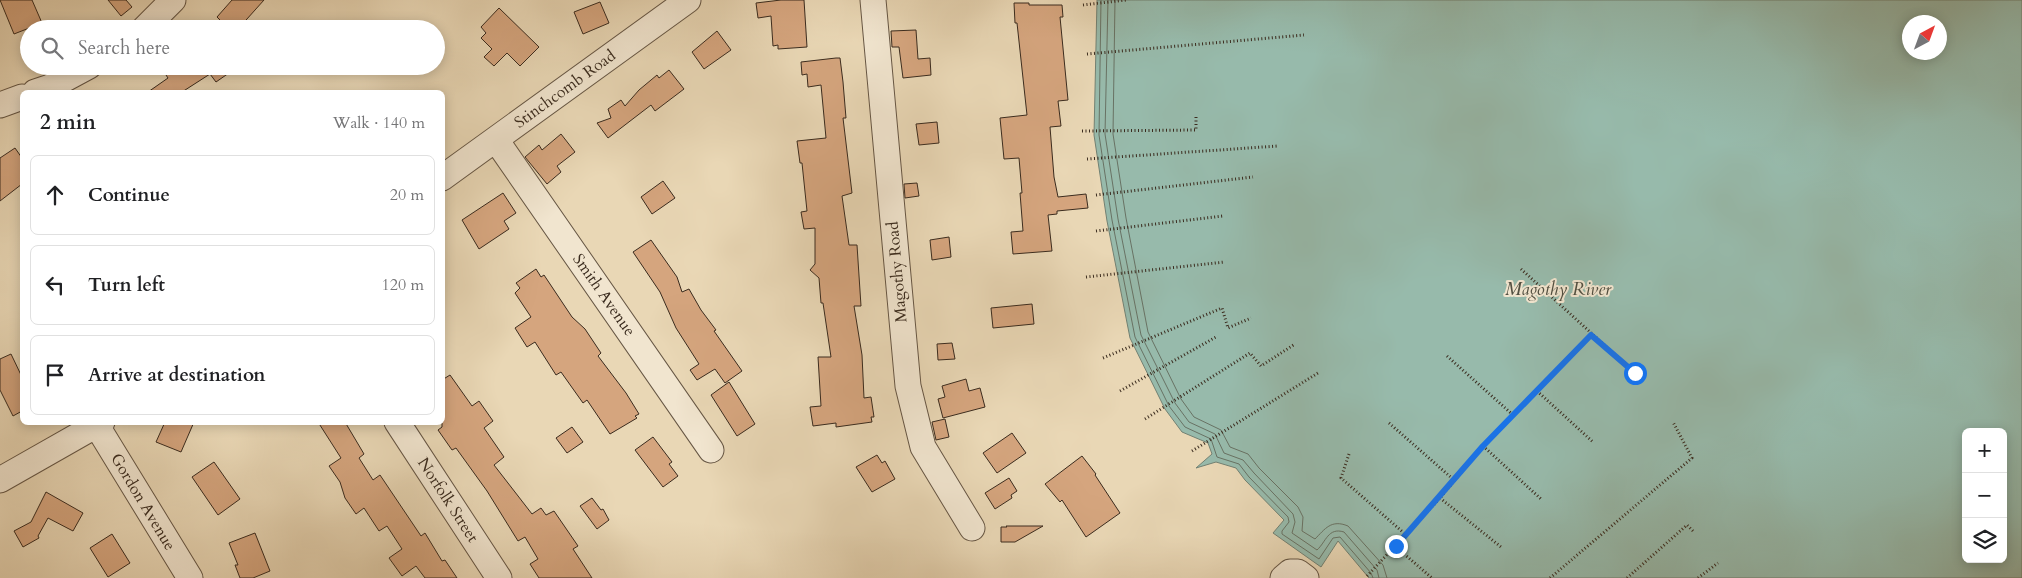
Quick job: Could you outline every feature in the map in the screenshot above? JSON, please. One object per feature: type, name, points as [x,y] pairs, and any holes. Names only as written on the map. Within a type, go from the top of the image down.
[{"type":"street","points":[[153,20],[173,0]]},
{"type":"street","name":"Stinchcomb Road","points":[[445,176],[688,0]]},
{"type":"street","name":"Magothy Road","points":[[872,0],[908,386],[923,448],[972,528]]},
{"type":"street","points":[[41,90],[72,75]]},
{"type":"street","points":[[0,105],[20,98]]},
{"type":"street","name":"Smith Avenue","points":[[496,140],[712,450]]},
{"type":"street","points":[[0,480],[97,425]]},
{"type":"street","name":"Gordon Avenue","points":[[100,425],[190,578]]},
{"type":"street","name":"Norfolk Street","points":[[399,425],[499,578]]},
{"type":"street","points":[[1283,578],[1290,572],[1298,572],[1306,578]]},
{"type":"path","points":[[1083,5],[1126,0]]},
{"type":"path","points":[[1086,54],[1304,35]]},
{"type":"path","points":[[1082,131],[1196,130],[1196,116]]},
{"type":"path","points":[[1087,159],[1278,146]]},
{"type":"path","points":[[1096,195],[1253,177]]},
{"type":"path","points":[[1096,231],[1223,216]]},
{"type":"path","points":[[1086,277],[1225,262]]},
{"type":"path","points":[[1521,269],[1591,335],[1635,373]]},
{"type":"path","points":[[1104,358],[1222,308],[1228,328],[1251,318]]},
{"type":"path","points":[[1368,576],[1483,446],[1591,335]]},
{"type":"path","points":[[1120,391],[1216,337]]},
{"type":"path","points":[[1144,419],[1250,353],[1261,366],[1295,344]]},
{"type":"path","points":[[1447,356],[1513,415]]},
{"type":"path","points":[[1192,451],[1318,374]]},
{"type":"path","points":[[1538,391],[1593,442]]},
{"type":"path","points":[[1550,578],[1692,458],[1673,422]]},
{"type":"path","points":[[1389,423],[1454,480]]},
{"type":"path","points":[[1483,446],[1541,499]]},
{"type":"path","points":[[1349,454],[1341,478],[1405,534]]},
{"type":"path","points":[[1405,534],[1440,498],[1454,480]]},
{"type":"path","points":[[1440,498],[1501,547]]},
{"type":"path","points":[[1627,578],[1687,525],[1693,532]]},
{"type":"path","points":[[1396,546],[1432,578]]},
{"type":"path","points":[[1698,578],[1718,563]]},
{"type":"water","name":"Magothy River","points":[[1097,0],[2022,0],[2022,578],[1369,578],[1338,541],[1321,567],[1273,533],[1284,520],[1245,480],[1236,468],[1216,462],[1196,468],[1212,454],[1208,443],[1182,432],[1165,409],[1130,338],[1107,221],[1094,135]]},
{"type":"building","points":[[0,0],[32,0],[41,20],[20,20],[20,32],[14,34]]},
{"type":"building","points":[[108,0],[126,0],[132,7],[121,16]]},
{"type":"building","points":[[232,0],[264,0],[246,20],[220,20],[217,17]]},
{"type":"building","points":[[804,0],[807,47],[778,49],[778,45],[773,46],[771,16],[758,18],[756,3]]},
{"type":"building","points":[[600,2],[609,23],[583,34],[574,12]]},
{"type":"building","points":[[1014,3],[1062,5],[1063,17],[1060,17],[1068,100],[1058,101],[1061,126],[1050,127],[1054,177],[1058,197],[1086,194],[1088,208],[1057,211],[1057,214],[1048,215],[1052,251],[1013,254],[1011,232],[1023,231],[1019,158],[1004,159],[1000,118],[1027,115]]},
{"type":"building","points":[[499,8],[539,47],[520,66],[507,53],[494,66],[484,57],[492,49],[481,38],[486,33],[481,27]]},
{"type":"building","points":[[916,30],[918,59],[930,58],[931,75],[903,78],[899,47],[892,47],[891,31]]},
{"type":"building","points":[[717,31],[731,50],[704,69],[692,52]]},
{"type":"building","points":[[840,58],[843,82],[846,118],[843,118],[852,193],[842,196],[849,245],[857,245],[861,306],[854,306],[862,355],[864,398],[871,397],[874,417],[871,417],[872,422],[836,427],[836,423],[813,426],[810,407],[821,406],[818,357],[831,357],[823,303],[821,303],[819,278],[810,270],[815,264],[815,228],[804,229],[801,212],[807,211],[802,163],[800,163],[797,141],[826,138],[821,85],[808,87],[807,74],[802,75],[801,62]]},
{"type":"building","points":[[669,70],[684,89],[655,111],[651,105],[608,138],[597,123],[611,118],[608,109],[621,100],[625,106],[639,90],[657,75],[659,78]]},
{"type":"building","points":[[166,75],[208,75],[185,90],[151,90],[168,78]]},
{"type":"building","points":[[211,75],[226,75],[216,82]]},
{"type":"building","points":[[937,122],[939,143],[919,145],[916,124]]},
{"type":"building","points":[[561,134],[575,152],[557,166],[561,172],[547,184],[525,157],[539,145],[542,150]]},
{"type":"building","points":[[15,148],[20,155],[20,186],[0,201],[0,158]]},
{"type":"building","points":[[663,181],[675,198],[652,214],[641,197]]},
{"type":"building","points":[[917,183],[919,196],[905,198],[904,184]]},
{"type":"building","points":[[503,193],[516,213],[504,221],[509,229],[479,249],[462,220]]},
{"type":"building","points":[[949,237],[951,257],[932,260],[930,240]]},
{"type":"building","points":[[651,240],[677,277],[682,292],[689,289],[701,310],[716,330],[714,331],[742,371],[725,383],[715,369],[697,380],[690,370],[699,364],[676,328],[660,292],[633,252]]},
{"type":"building","points":[[536,269],[541,277],[544,275],[572,317],[585,329],[601,353],[598,356],[626,393],[639,414],[635,416],[637,418],[610,434],[587,400],[583,403],[561,372],[556,375],[535,342],[527,347],[515,328],[531,317],[515,293],[520,288],[516,283]]},
{"type":"building","points":[[1032,304],[1034,324],[993,328],[991,308]]},
{"type":"building","points":[[952,343],[955,359],[938,360],[937,344]]},
{"type":"building","points":[[11,354],[20,373],[20,412],[13,416],[0,390],[0,359]]},
{"type":"building","points":[[450,375],[472,406],[479,401],[493,421],[484,428],[504,457],[494,465],[532,514],[541,508],[546,515],[554,511],[578,546],[573,549],[592,578],[539,578],[530,564],[538,559],[525,537],[518,541],[487,491],[456,448],[452,450],[438,430],[442,425],[445,425],[445,378]]},
{"type":"building","points":[[966,379],[969,391],[980,388],[985,407],[943,418],[938,399],[945,397],[942,386]]},
{"type":"building","points":[[729,382],[755,424],[737,436],[711,395]]},
{"type":"building","points":[[945,419],[949,437],[936,440],[932,422]]},
{"type":"building","points":[[164,425],[193,425],[181,452],[156,442]]},
{"type":"building","points":[[320,425],[347,425],[364,454],[359,458],[373,480],[380,475],[421,536],[425,533],[442,561],[445,560],[457,578],[425,578],[416,566],[402,576],[389,558],[402,549],[387,526],[379,531],[364,508],[356,514],[345,498],[340,482],[329,466],[341,458]]},
{"type":"building","points":[[572,427],[583,442],[567,453],[556,438]]},
{"type":"building","points":[[1012,433],[1026,453],[997,473],[983,453]]},
{"type":"building","points":[[653,437],[672,462],[669,464],[678,476],[663,487],[635,450]]},
{"type":"building","points":[[877,455],[882,463],[885,461],[895,479],[872,492],[856,467]]},
{"type":"building","points":[[1082,456],[1096,474],[1120,513],[1086,537],[1062,500],[1060,502],[1045,484]]},
{"type":"building","points":[[214,462],[240,499],[218,515],[192,477]]},
{"type":"building","points":[[1009,478],[1017,491],[1011,495],[1012,498],[995,509],[985,493]]},
{"type":"building","points":[[46,492],[83,513],[73,531],[48,518],[38,536],[39,538],[23,547],[14,531],[31,522]]},
{"type":"building","points":[[592,498],[601,510],[603,509],[609,520],[597,529],[580,506]]},
{"type":"building","points":[[1043,526],[1015,542],[1001,542],[1001,527]]},
{"type":"building","points":[[255,533],[270,571],[253,578],[240,578],[235,565],[238,565],[229,543]]},
{"type":"building","points":[[112,534],[130,563],[108,577],[90,548]]},
{"type":"route","points":[[1396,546],[1483,446],[1591,335],[1635,373]]}]
